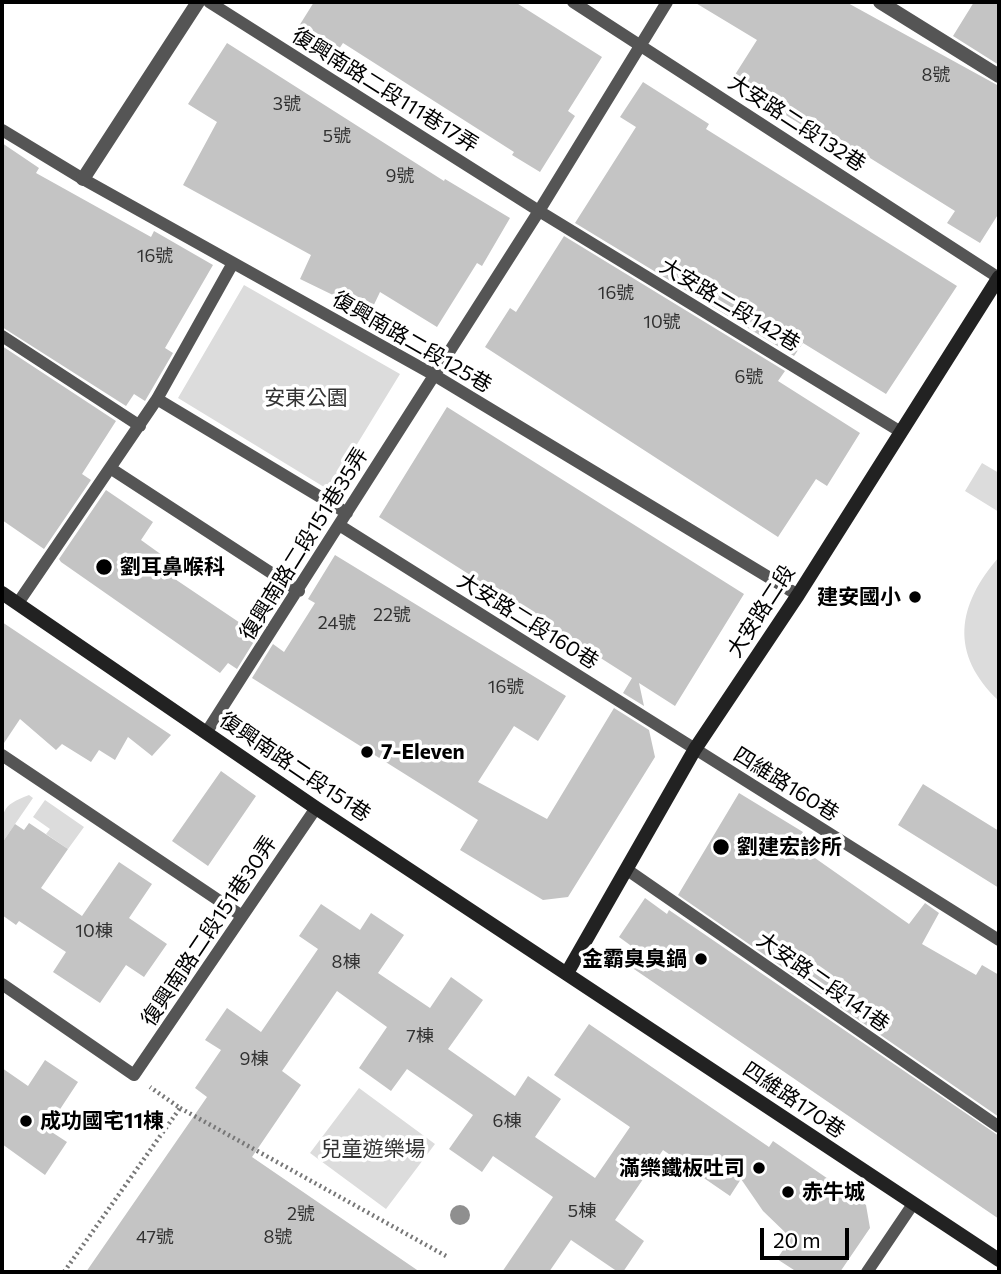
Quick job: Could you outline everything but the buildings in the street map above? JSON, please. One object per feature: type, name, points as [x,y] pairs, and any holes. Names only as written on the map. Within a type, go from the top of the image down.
[{"type":"street","points":[[83,180],[198,2]]},
{"type":"street","points":[[880,2],[999,76]]},
{"type":"street","name":"大安路二段","points":[[567,973],[695,749],[798,595],[999,278]]},
{"type":"street","name":"復興南路二段151巷","points":[[2,593],[316,808],[567,973]]},
{"type":"street","name":"四維路170巷","points":[[567,973],[999,1260]]},
{"type":"lane","name":"復興南路二段111巷17弄","points":[[209,2],[540,211]]},
{"type":"lane","name":"大安路二段132巷","points":[[573,2],[999,278]]},
{"type":"lane","name":"復興南路二段151巷35弄","points":[[206,733],[540,211],[667,2]]},
{"type":"lane","name":"復興南路二段125巷","points":[[2,130],[83,180],[435,376],[798,595]]},
{"type":"lane","name":"大安路二段142巷","points":[[540,211],[901,432]]},
{"type":"lane","points":[[18,603],[140,426],[233,263]]},
{"type":"lane","points":[[2,336],[140,426]]},
{"type":"lane","points":[[157,399],[347,513]]},
{"type":"lane","points":[[110,468],[299,591]]},
{"type":"lane","name":"大安路二段160巷","points":[[340,525],[695,749]]},
{"type":"lane","name":"四維路160巷","points":[[695,749],[999,940]]},
{"type":"lane","points":[[2,755],[242,916]]},
{"type":"lane","name":"復興南路二段151巷30弄","points":[[134,1075],[316,808]]},
{"type":"lane","name":"大安路二段141巷","points":[[626,869],[999,1127]]},
{"type":"lane","points":[[2,984],[134,1075]]},
{"type":"lane","points":[[867,1272],[913,1204]]},
{"type":"path","points":[[134,1075],[180,1108],[446,1256]]},
{"type":"path","points":[[64,1272],[180,1108]]},
{"type":"green space","name":"安東公園","points":[[244,285],[400,374],[329,490],[178,398]]},
{"type":"green space","points":[[982,463],[999,473],[999,512],[965,491]]},
{"type":"green space","points":[[999,557],[999,701],[972,665],[966,647],[965,629],[967,611],[974,593]]},
{"type":"green space","points":[[29,795],[33,798],[2,843],[5,811],[13,803]]},
{"type":"green space","points":[[45,800],[84,827],[68,849],[46,834],[50,829],[33,817]]},
{"type":"green space","name":"兒童遊樂場","points":[[359,1088],[435,1144],[386,1209],[310,1153]]},
{"type":"place","name":"劉耳鼻喉科","points":[[104,567]]},
{"type":"place","name":"建安國小","points":[[915,597]]},
{"type":"place","name":"7-Eleven","points":[[367,752]]},
{"type":"place","name":"劉建宏診所","points":[[721,847]]},
{"type":"place","name":"金霸臭臭鍋","points":[[701,959]]},
{"type":"place","name":"成功國宅11棟","points":[[26,1121]]},
{"type":"place","name":"滿樂鐵板吐司","points":[[759,1168]]},
{"type":"place","name":"赤牛城","points":[[788,1192]]}]
